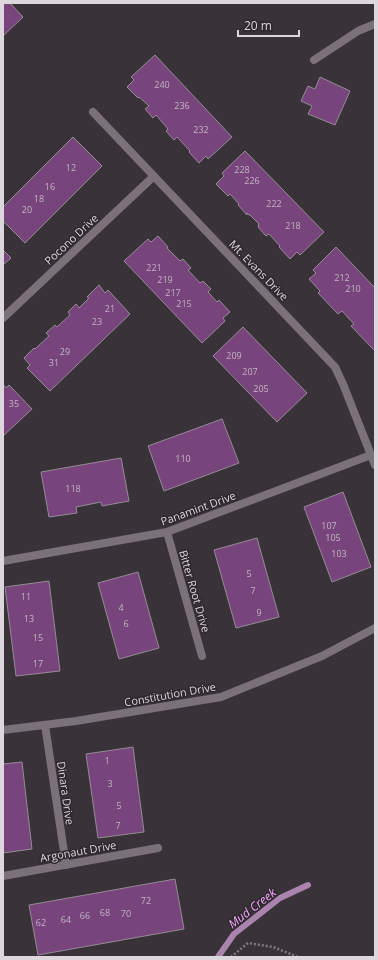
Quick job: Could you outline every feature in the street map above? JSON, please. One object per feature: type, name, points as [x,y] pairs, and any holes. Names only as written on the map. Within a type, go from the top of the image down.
[{"type":"street","points":[[314,60],[358,31],[375,24]]},
{"type":"street","name":"Mt. Evans Drive","points":[[93,112],[335,367],[344,384],[375,465]]},
{"type":"street","name":"Pocono Drive","points":[[3,318],[154,176]]},
{"type":"street","name":"Panamint Drive","points":[[3,561],[167,532],[371,454]]},
{"type":"street","name":"Bitter Root Drive","points":[[167,532],[202,656]]},
{"type":"street","name":"Constitution Drive","points":[[3,730],[76,721],[220,697],[322,656],[375,628]]},
{"type":"street","name":"Dinara Drive","points":[[45,725],[66,865]]},
{"type":"street","name":"Argonaut Drive","points":[[3,876],[158,848]]},
{"type":"path","points":[[231,957],[248,943],[273,947],[298,957]]},
{"type":"building","points":[[3,3],[10,3],[23,17],[3,36]]},
{"type":"building","points":[[155,55],[232,137],[208,159],[206,156],[199,163],[177,137],[174,140],[166,131],[168,129],[156,115],[153,118],[145,109],[149,106],[127,87],[134,80],[131,77]]},
{"type":"building","points":[[320,77],[350,91],[335,125],[308,114],[312,106],[301,101],[308,86],[315,89]]},
{"type":"building","points":[[73,137],[102,166],[25,243],[3,221],[3,207]]},
{"type":"building","points":[[245,151],[324,232],[300,255],[297,252],[290,259],[269,234],[266,236],[258,227],[259,224],[247,213],[247,215],[230,194],[228,196],[216,184],[224,176],[222,173]]},
{"type":"building","points":[[158,236],[180,261],[183,259],[191,268],[188,270],[200,283],[203,281],[211,289],[208,292],[217,302],[219,300],[230,312],[223,318],[225,321],[202,343],[124,261],[148,239],[151,242]]},
{"type":"building","points":[[336,247],[375,288],[375,351],[351,326],[354,324],[342,311],[338,314],[318,293],[320,291],[309,279],[316,273],[313,270]]},
{"type":"building","points":[[3,250],[11,258],[3,265]]},
{"type":"building","points":[[99,285],[105,293],[108,290],[130,314],[50,391],[27,368],[30,365],[24,358],[49,336],[46,333],[55,325],[57,327],[70,315],[68,312],[76,304],[79,308]]},
{"type":"building","points":[[243,327],[307,393],[277,422],[213,356]]},
{"type":"building","points":[[3,384],[6,388],[9,385],[32,409],[3,436]]},
{"type":"building","points":[[222,419],[239,463],[164,491],[148,446]]},
{"type":"building","points":[[121,458],[129,501],[102,506],[101,502],[76,507],[77,513],[49,517],[41,472]]},
{"type":"building","points":[[343,492],[371,567],[332,582],[304,507]]},
{"type":"building","points":[[257,538],[279,617],[236,628],[214,550]]},
{"type":"building","points":[[138,572],[159,648],[119,659],[98,583]]},
{"type":"building","points":[[49,581],[60,671],[16,676],[5,587]]},
{"type":"building","points":[[133,747],[144,832],[98,838],[86,754]]},
{"type":"building","points":[[22,762],[32,849],[3,853],[3,764]]},
{"type":"building","points":[[175,879],[184,929],[38,955],[29,905]]},
{"type":"waterway","name":"Mud Creek","points":[[218,957],[234,934],[280,898],[308,885]]}]
